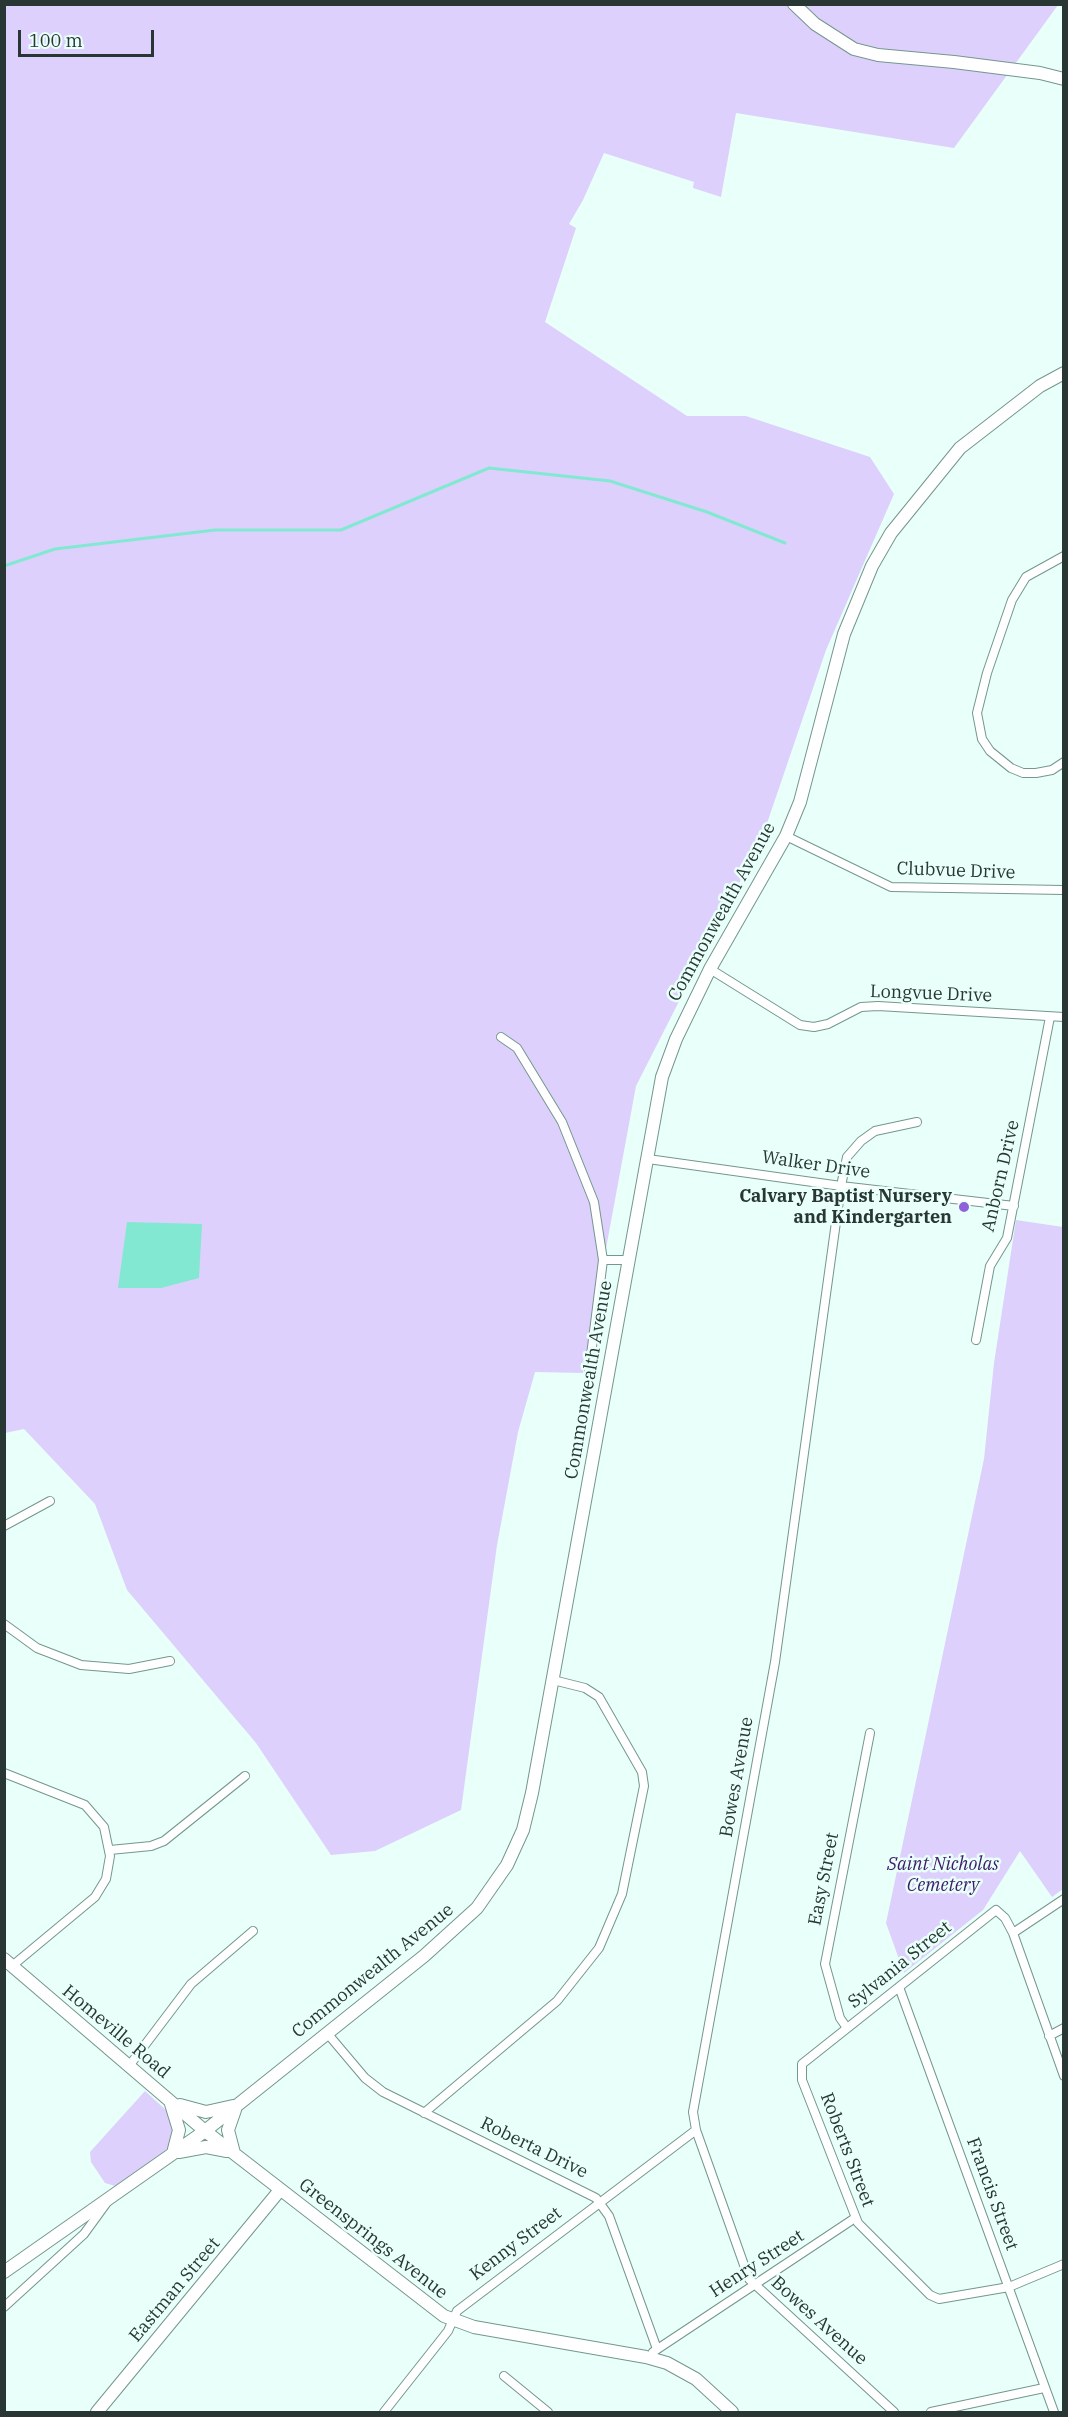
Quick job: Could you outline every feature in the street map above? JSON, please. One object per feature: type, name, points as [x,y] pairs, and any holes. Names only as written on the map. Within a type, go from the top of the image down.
[{"type":"street","points":[[794,4],[815,24],[854,49],[878,55],[954,62],[1064,79]]},
{"type":"street","name":"Commonwealth Avenue","points":[[4,2272],[205,2131],[454,1930],[477,1908],[498,1880],[516,1848],[526,1819],[553,1680],[662,1077],[689,1007],[786,837],[800,802],[844,634],[872,566],[891,533],[960,448],[1040,386],[1064,373]]},
{"type":"street","points":[[1064,556],[1026,577],[1012,600],[987,673],[977,713],[982,739],[990,752],[1011,768],[1036,773],[1052,770],[1064,762]]},
{"type":"street","name":"Clubvue Drive","points":[[786,837],[891,887],[1064,890]]},
{"type":"street","name":"Longvue Drive","points":[[710,969],[800,1025],[814,1027],[828,1024],[861,1007],[878,1006],[1064,1017]]},
{"type":"street","name":"Anborn Drive","points":[[976,1340],[990,1266],[1007,1238],[1050,1017]]},
{"type":"street","points":[[501,1037],[517,1048],[562,1122],[594,1202],[603,1260],[589,1371]]},
{"type":"street","name":"Bowes Avenue","points":[[894,2412],[749,2279],[696,2130],[694,2098],[776,1651],[841,1186],[847,1157],[875,1131],[917,1122]]},
{"type":"street","name":"Walker Drive","points":[[648,1159],[841,1186],[1014,1206]]},
{"type":"street","points":[[603,1260],[630,1260]]},
{"type":"street","points":[[4,1526],[50,1501]]},
{"type":"street","points":[[4,1624],[37,1648],[81,1665],[117,1669],[170,1661]]},
{"type":"street","points":[[424,2113],[557,2001],[599,1948],[622,1893],[644,1786],[642,1772],[599,1697],[585,1688],[553,1680]]},
{"type":"street","name":"Easy Street","points":[[847,2028],[840,2018],[825,1964],[870,1733]]},
{"type":"street","points":[[4,1773],[85,1805],[104,1827],[110,1850],[106,1879],[95,1897],[8,1963]]},
{"type":"street","points":[[110,1850],[151,1846],[164,1841],[245,1776]]},
{"type":"street","points":[[1064,1899],[1013,1933],[1064,2076]]},
{"type":"street","name":"Sylvania Street","points":[[802,2064],[996,1910],[1005,1918],[1013,1933]]},
{"type":"street","points":[[129,2066],[191,1983],[253,1931]]},
{"type":"street","name":"Homeville Road","points":[[8,1963],[205,2131]]},
{"type":"street","name":"Francis Street","points":[[899,1987],[1054,2412]]},
{"type":"street","points":[[1049,2036],[1064,2028]]},
{"type":"street","name":"Roberta Drive","points":[[327,2033],[373,2086],[584,2191],[600,2202],[609,2216],[657,2349]]},
{"type":"street","name":"Roberts Street","points":[[802,2064],[802,2080],[855,2218],[867,2235],[934,2298],[1009,2287],[1064,2264]]},
{"type":"street","points":[[169,2100],[206,2112],[239,2103]]},
{"type":"street","points":[[169,2100],[179,2130],[172,2154],[206,2147],[234,2154],[228,2124],[239,2103]]},
{"type":"street","name":"Kenny Street","points":[[384,2412],[448,2331],[457,2312],[474,2296],[696,2130]]},
{"type":"street","name":"Greensprings Avenue","points":[[205,2131],[424,2302],[452,2320],[486,2329],[646,2357],[667,2363],[688,2374],[732,2412]]},
{"type":"street","name":"Eastman Street","points":[[97,2412],[280,2190]]},
{"type":"street","points":[[4,2307],[84,2234],[110,2198]]},
{"type":"street","name":"Henry Street","points":[[646,2357],[855,2218]]},
{"type":"street","points":[[504,2376],[548,2412]]},
{"type":"street","points":[[931,2412],[1044,2388]]},
{"type":"green space","points":[[5,5],[1058,5],[954,148],[736,113],[721,197],[693,188],[694,182],[604,153],[583,200],[569,224],[576,228],[545,322],[687,416],[746,416],[870,457],[894,494],[826,650],[762,838],[636,1086],[583,1373],[535,1372],[518,1432],[497,1545],[461,1810],[375,1851],[331,1855],[256,1743],[127,1590],[95,1504],[24,1429],[5,1433]]},
{"type":"green space","name":"Saint Nicholas Cemetery","points":[[1016,1220],[1063,1227],[1063,1889],[1052,1897],[1020,1851],[983,1910],[904,1973],[886,1923],[984,1459],[994,1363]]},
{"type":"green space","points":[[145,2091],[167,2111],[175,2129],[171,2143],[167,2149],[115,2186],[105,2183],[91,2162],[90,2152]]},
{"type":"shaded area","points":[[127,1222],[202,1224],[199,1278],[161,1288],[118,1288]]},
{"type":"waterway","points":[[4,566],[55,549],[215,530],[341,530],[489,468],[610,481],[707,512],[785,543]]},
{"type":"place","name":"Calvary Baptist Nursery and Kindergarten","points":[[964,1207]]}]
